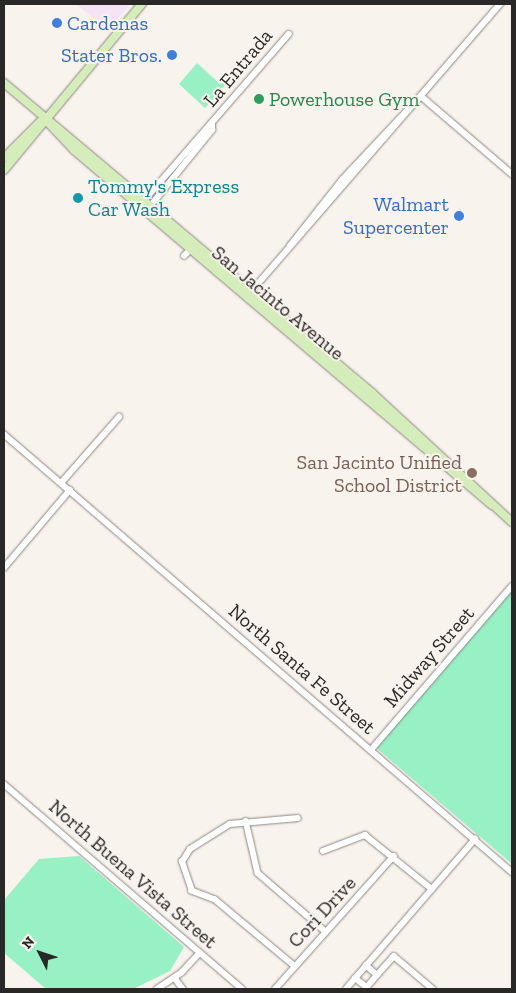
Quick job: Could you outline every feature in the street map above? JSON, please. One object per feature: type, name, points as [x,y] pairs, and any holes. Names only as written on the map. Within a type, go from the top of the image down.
[{"type":"main road","points":[[4,170],[44,118],[142,4]]},
{"type":"main road","name":"San Jacinto Avenue","points":[[4,83],[44,118],[49,128],[252,291],[331,358],[496,508]]},
{"type":"main road","points":[[4,158],[44,118]]},
{"type":"main road","name":"San Jacinto Avenue","points":[[145,205],[187,253],[246,297],[512,522]]},
{"type":"main road","points":[[295,338],[325,360],[331,358]]},
{"type":"street","points":[[246,297],[500,4]]},
{"type":"street","name":"La Entrada","points":[[145,205],[212,130],[212,124],[289,34]]},
{"type":"street","points":[[421,96],[512,174]]},
{"type":"street","points":[[61,482],[119,417]]},
{"type":"street","name":"North Santa Fe Street","points":[[4,434],[512,872]]},
{"type":"street","points":[[4,568],[70,490]]},
{"type":"street","name":"Midway Street","points":[[371,750],[512,586]]},
{"type":"street","name":"North Buena Vista Street","points":[[4,784],[242,989]]},
{"type":"street","points":[[294,966],[215,900],[192,891],[185,877],[185,854],[230,824],[246,821],[298,818]]},
{"type":"street","points":[[246,821],[258,873],[325,931]]},
{"type":"street","points":[[323,851],[366,835],[432,889]]},
{"type":"street","points":[[346,989],[474,839]]},
{"type":"street","name":"Cori Drive","points":[[275,989],[394,856]]},
{"type":"street","points":[[157,989],[175,978],[200,953]]},
{"type":"street","points":[[356,978],[367,988],[394,956],[433,989]]},
{"type":"street","points":[[366,965],[377,975]]},
{"type":"street","points":[[175,978],[183,989]]},
{"type":"shaded area","points":[[76,4],[131,4],[107,30]]},
{"type":"green space","points":[[197,63],[220,84],[225,79],[228,82],[205,108],[179,84]]},
{"type":"green space","points":[[512,587],[512,864],[374,746]]},
{"type":"green space","points":[[79,856],[184,947],[170,971],[133,989],[46,989],[4,953],[4,900],[39,859]]},
{"type":"place","name":"Cardenas","points":[[57,23]]},
{"type":"place","name":"Stater Bros.","points":[[172,55]]},
{"type":"place","name":"Powerhouse Gym","points":[[259,99]]},
{"type":"place","name":"Tommy's Express Car Wash","points":[[78,198]]},
{"type":"place","name":"Walmart Supercenter","points":[[459,216]]},
{"type":"place","name":"San Jacinto Unified School District","points":[[472,473]]}]
